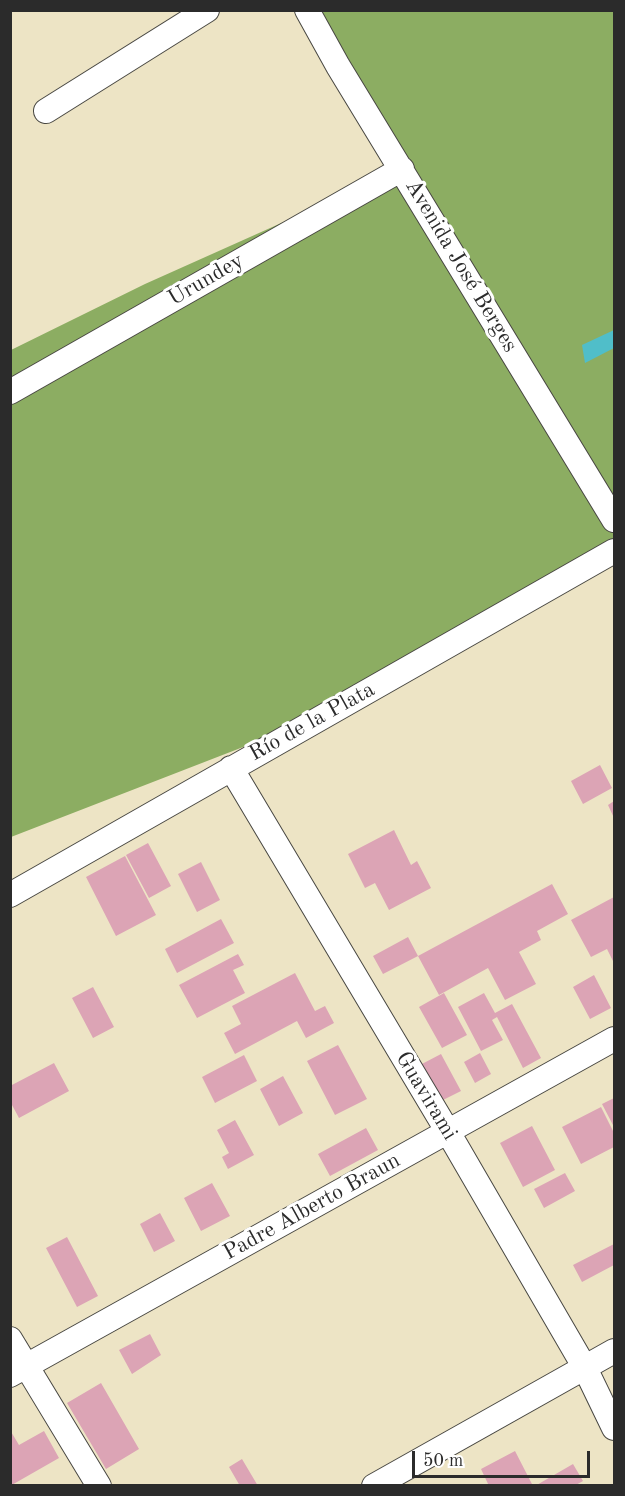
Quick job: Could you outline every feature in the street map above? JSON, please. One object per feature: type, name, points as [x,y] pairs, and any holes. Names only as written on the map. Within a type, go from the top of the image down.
[{"type":"street","points":[[46,111],[207,10]]},
{"type":"street","name":"Avenida José Berges","points":[[307,10],[338,66],[615,520]]},
{"type":"street","name":"Urundey","points":[[10,392],[402,169]]},
{"type":"street","name":"Río de la Plata","points":[[10,895],[615,551]]},
{"type":"street","name":"Guavirami","points":[[231,768],[448,1132],[585,1368],[615,1428]]},
{"type":"street","name":"Padre Alberto Braun","points":[[18,1370],[615,1039]]},
{"type":"street","points":[[10,1339],[18,1370],[99,1485]]},
{"type":"street","points":[[374,1485],[615,1351]]},
{"type":"green space","points":[[321,11],[614,11],[614,551],[318,718],[11,837],[11,350],[145,284],[402,169]]},
{"type":"water","points":[[614,330],[614,348],[585,363],[582,345]]},
{"type":"building","points":[[600,765],[612,788],[583,804],[571,781]]},
{"type":"building","points":[[614,801],[614,818],[608,805]]},
{"type":"building","points":[[394,830],[411,865],[417,861],[431,888],[389,910],[375,883],[365,888],[348,854]]},
{"type":"building","points":[[148,843],[171,886],[149,898],[126,855]]},
{"type":"building","points":[[125,856],[156,915],[116,936],[86,877]]},
{"type":"building","points":[[201,862],[220,900],[197,912],[178,874]]},
{"type":"building","points":[[552,884],[568,914],[537,931],[541,940],[519,952],[536,984],[505,1000],[488,968],[439,995],[418,956]]},
{"type":"building","points":[[614,897],[614,963],[607,949],[591,957],[571,920]]},
{"type":"building","points":[[221,919],[234,943],[177,973],[165,949]]},
{"type":"building","points":[[408,937],[418,956],[383,974],[373,956]]},
{"type":"building","points":[[238,954],[244,965],[233,970],[245,993],[197,1018],[179,985]]},
{"type":"building","points":[[295,973],[315,1011],[325,1006],[334,1023],[306,1038],[297,1021],[235,1054],[224,1033],[241,1024],[232,1006]]},
{"type":"building","points":[[594,975],[611,1008],[590,1019],[573,987]]},
{"type":"building","points":[[93,987],[114,1027],[93,1038],[72,998]]},
{"type":"building","points":[[444,993],[467,1035],[442,1048],[419,1007]]},
{"type":"building","points":[[484,993],[495,1013],[512,1004],[541,1058],[523,1068],[497,1017],[492,1020],[503,1040],[481,1051],[458,1007]]},
{"type":"building","points":[[338,1045],[367,1099],[335,1115],[307,1061]]},
{"type":"building","points":[[480,1053],[491,1074],[475,1083],[464,1062]]},
{"type":"building","points":[[441,1054],[461,1091],[439,1102],[420,1065]]},
{"type":"building","points":[[244,1055],[257,1081],[215,1103],[202,1077]]},
{"type":"building","points":[[54,1063],[69,1091],[19,1118],[12,1105],[10,1106],[10,1086]]},
{"type":"building","points":[[283,1076],[303,1113],[279,1126],[260,1089]]},
{"type":"building","points":[[614,1098],[614,1127],[602,1104]]},
{"type":"building","points":[[601,1107],[614,1133],[614,1147],[581,1164],[562,1127]]},
{"type":"building","points":[[235,1120],[254,1155],[228,1169],[222,1157],[229,1153],[217,1130]]},
{"type":"building","points":[[532,1126],[555,1170],[523,1187],[500,1143]]},
{"type":"building","points":[[366,1128],[378,1150],[330,1176],[318,1154]]},
{"type":"building","points":[[565,1173],[575,1191],[544,1208],[534,1189]]},
{"type":"building","points":[[212,1183],[230,1216],[201,1231],[184,1198]]},
{"type":"building","points":[[160,1213],[175,1241],[154,1252],[140,1224]]},
{"type":"building","points":[[67,1237],[98,1296],[77,1307],[46,1248]]},
{"type":"building","points":[[614,1244],[614,1265],[582,1282],[573,1265]]},
{"type":"building","points":[[150,1334],[161,1355],[132,1374],[119,1350]]},
{"type":"building","points":[[101,1383],[139,1449],[106,1469],[67,1403]]},
{"type":"building","points":[[10,1430],[19,1445],[44,1431],[59,1458],[10,1486]]},
{"type":"building","points":[[515,1451],[533,1486],[489,1486],[481,1469]]},
{"type":"building","points":[[242,1459],[258,1486],[240,1486],[229,1467]]},
{"type":"building","points":[[573,1464],[583,1481],[574,1486],[535,1486]]}]
